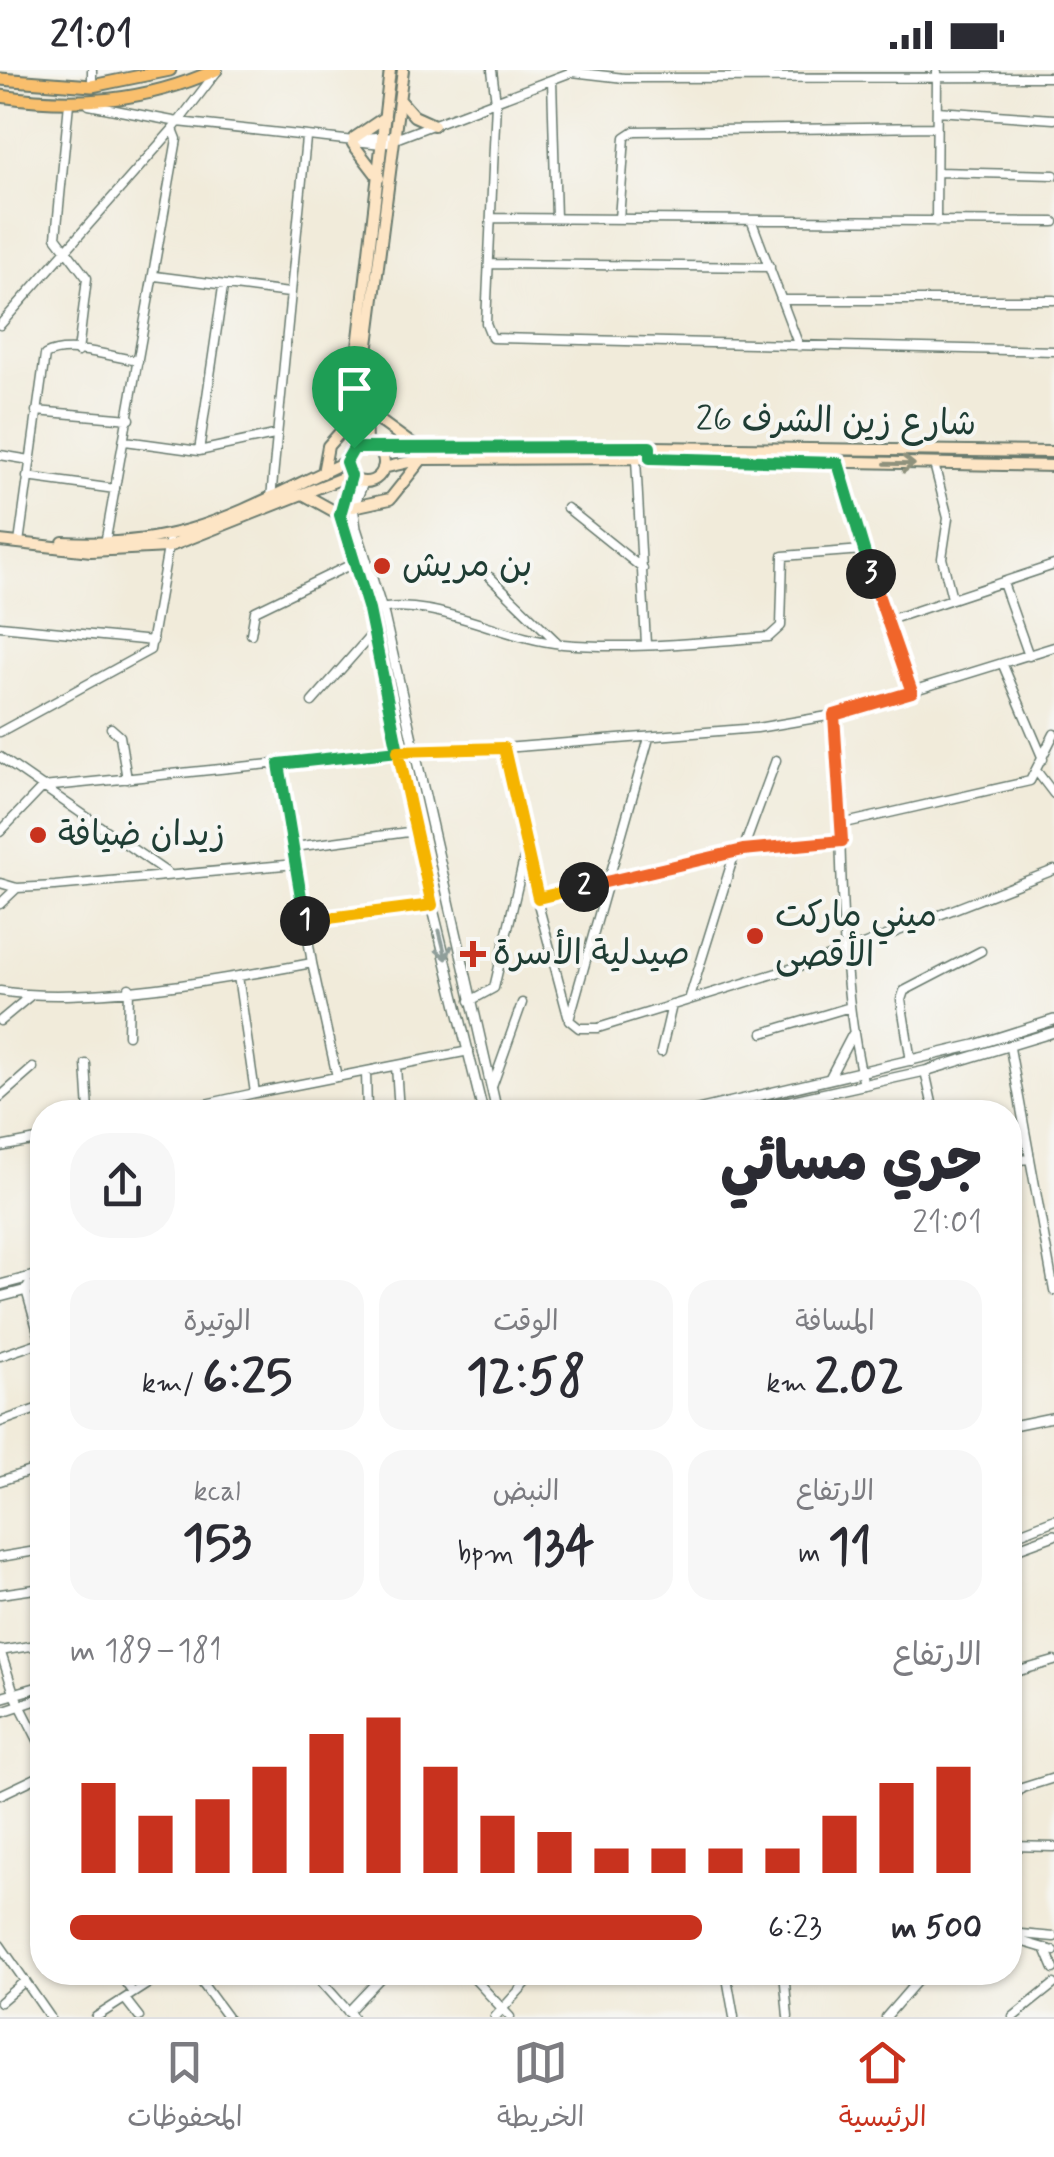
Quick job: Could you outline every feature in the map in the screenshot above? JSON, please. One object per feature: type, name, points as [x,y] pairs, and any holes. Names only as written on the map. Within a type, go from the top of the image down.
[{"type":"main road","points":[[0,79],[92,86],[170,70]]},
{"type":"main road","points":[[0,96],[75,103],[152,94],[217,70]]},
{"type":"main road","points":[[323,472],[328,446],[351,420],[379,178],[392,140],[385,117],[390,70]]},
{"type":"main road","points":[[366,447],[362,408],[402,70]]},
{"type":"main road","points":[[399,100],[414,116],[434,126]]},
{"type":"main road","points":[[379,178],[349,141],[385,117]]},
{"type":"main road","points":[[362,408],[414,446]]},
{"type":"main road","points":[[0,537],[91,551],[168,542],[350,476],[363,482],[378,478],[384,468],[351,420]]},
{"type":"main road","points":[[19,540],[168,542],[346,462],[366,447]]},
{"type":"main road","name":"شارع زين الشرف 26","points":[[366,447],[1054,452]]},
{"type":"main road","name":"شارع زين الشرف 26","points":[[384,468],[422,459],[636,459],[650,452],[838,463],[1054,467]]},
{"type":"main road","points":[[353,507],[390,499],[422,459]]},
{"type":"main road","points":[[346,462],[350,476]]},
{"type":"main road","points":[[302,494],[340,515]]},
{"type":"street","points":[[92,70],[92,86]]},
{"type":"street","points":[[0,326],[175,126],[217,70]]},
{"type":"street","points":[[492,70],[496,102],[486,332],[496,340],[1054,351]]},
{"type":"street","points":[[78,352],[87,278],[56,238],[75,103],[175,126],[349,141],[392,140],[574,71],[624,78],[937,73],[1054,77]]},
{"type":"street","points":[[936,222],[937,73]]},
{"type":"street","points":[[552,80],[556,218]]},
{"type":"street","points":[[937,112],[1054,119]]},
{"type":"street","points":[[105,544],[155,276],[177,139],[175,126]]},
{"type":"street","points":[[619,218],[621,150],[625,137],[634,131],[936,127]]},
{"type":"street","points":[[270,498],[306,138]]},
{"type":"street","points":[[937,172],[1054,175]]},
{"type":"street","points":[[492,218],[1054,222]]},
{"type":"street","points":[[752,222],[799,346]]},
{"type":"street","points":[[490,264],[770,267]]},
{"type":"street","points":[[155,276],[288,293]]},
{"type":"street","points":[[198,451],[223,286]]},
{"type":"street","points":[[783,300],[1054,300]]},
{"type":"street","points":[[19,540],[45,355],[52,350],[138,360]]},
{"type":"street","points":[[36,411],[130,419]]},
{"type":"street","points":[[126,441],[198,451],[274,435]]},
{"type":"street","points":[[0,456],[30,460]]},
{"type":"street","points":[[636,459],[646,644]]},
{"type":"street","points":[[838,463],[912,692]]},
{"type":"street","points":[[934,464],[948,518],[942,558],[952,598]]},
{"type":"street","points":[[350,476],[340,515],[369,610],[432,905],[481,1100]]},
{"type":"street","points":[[27,478],[114,489]]},
{"type":"street","points":[[363,482],[353,507],[356,528],[381,608],[495,1100]]},
{"type":"street","points":[[567,508],[643,569]]},
{"type":"street","points":[[0,732],[146,652],[153,641],[168,542]]},
{"type":"street","points":[[369,610],[415,606],[497,632],[559,644],[769,637],[781,626],[783,556],[863,550]]},
{"type":"street","points":[[251,634],[255,611],[354,563]]},
{"type":"street","points":[[886,621],[1054,564]]},
{"type":"street","points":[[490,577],[559,644]]},
{"type":"street","points":[[1003,583],[1028,656]]},
{"type":"street","points":[[0,626],[153,641]]},
{"type":"street","points":[[312,702],[373,633]]},
{"type":"street","points":[[0,832],[43,786],[398,751],[649,738],[834,715],[1054,647]]},
{"type":"street","points":[[1002,665],[1043,759]]},
{"type":"street","points":[[834,715],[845,952],[852,1035],[864,1085]]},
{"type":"street","points":[[111,728],[120,736],[127,779]]},
{"type":"street","points":[[841,824],[1014,788],[1038,774],[1054,734]]},
{"type":"street","points":[[569,1020],[649,738]]},
{"type":"street","points":[[504,748],[525,856],[569,1020],[589,1030],[845,952],[1054,870]]},
{"type":"street","points":[[0,757],[171,876]]},
{"type":"street","points":[[689,1000],[739,851],[776,760]]},
{"type":"street","points":[[279,764],[304,921],[337,1077]]},
{"type":"street","points":[[1038,774],[1054,794]]},
{"type":"street","points":[[294,847],[416,832]]},
{"type":"street","points":[[538,898],[739,851],[842,841]]},
{"type":"street","points":[[470,1002],[494,988],[525,856]]},
{"type":"street","points":[[0,883],[17,888],[296,864]]},
{"type":"street","points":[[0,904],[17,888]]},
{"type":"street","points":[[304,921],[432,905]]},
{"type":"street","points":[[911,1060],[901,1000],[904,991],[981,951]]},
{"type":"street","points":[[0,991],[30,996],[129,988],[312,963]]},
{"type":"street","points":[[238,976],[255,1093]]},
{"type":"street","points":[[128,1035],[129,988]]},
{"type":"street","points":[[0,1021],[30,996]]},
{"type":"street","points":[[492,1087],[522,1003]]},
{"type":"street","points":[[661,1052],[672,1006]]},
{"type":"street","points":[[763,1033],[850,1007]]},
{"type":"street","points":[[739,1100],[911,1060],[1054,1020]]},
{"type":"street","points":[[807,1100],[1010,1048],[1054,1032]]},
{"type":"street","points":[[829,1079],[852,1035]]},
{"type":"street","points":[[1010,1048],[1019,1100]]},
{"type":"street","points":[[223,1100],[470,1051]]},
{"type":"street","points":[[86,1064],[88,1100]]},
{"type":"street","points":[[396,1066],[397,1100]]},
{"type":"street","points":[[0,1097],[33,1068]]},
{"type":"street","points":[[925,1070],[931,1100]]},
{"type":"street","points":[[366,1072],[367,1100]]},
{"type":"street","points":[[1022,1117],[1054,1291]]},
{"type":"street","points":[[0,1147],[30,1141]]},
{"type":"street","points":[[1022,1159],[1029,1158]]},
{"type":"street","points":[[0,1285],[30,1277]]},
{"type":"street","points":[[26,1290],[30,1285]]},
{"type":"street","points":[[0,1296],[30,1289]]},
{"type":"street","points":[[26,1290],[30,1304]]},
{"type":"street","points":[[0,1356],[30,1347]]},
{"type":"street","points":[[0,1422],[30,1411]]},
{"type":"street","points":[[1022,1424],[1054,1417]]},
{"type":"street","points":[[0,1480],[30,1471]]},
{"type":"street","points":[[1022,1532],[1054,1520]]},
{"type":"street","points":[[1022,1547],[1054,1536]]},
{"type":"street","points":[[0,1557],[30,1552]]},
{"type":"street","points":[[0,1594],[30,1590]]},
{"type":"street","points":[[30,1646],[0,1650],[14,1693],[30,1723]]},
{"type":"street","points":[[1022,1671],[1054,1661]]},
{"type":"street","points":[[0,1698],[30,1689]]},
{"type":"street","points":[[0,1712],[30,1701]]},
{"type":"street","points":[[1022,1788],[1054,1778]]},
{"type":"street","points":[[0,1795],[30,1781]]},
{"type":"street","points":[[1022,1846],[1054,1847]]},
{"type":"street","points":[[1022,1936],[1054,1937]]},
{"type":"street","points":[[1022,1940],[1050,1949],[1054,1969]]},
{"type":"street","points":[[0,1946],[50,2017]]},
{"type":"street","points":[[0,2002],[25,1981]]},
{"type":"street","points":[[1013,2017],[1052,1983]]},
{"type":"street","points":[[124,1985],[139,2017]]},
{"type":"street","points":[[96,2017],[146,1985]]},
{"type":"street","points":[[204,1985],[227,2017]]},
{"type":"street","points":[[326,1985],[350,2014],[375,1985]]},
{"type":"street","points":[[481,1985],[510,2017]]},
{"type":"street","points":[[495,2017],[524,1985]]},
{"type":"street","points":[[728,1985],[734,2017]]},
{"type":"street","points":[[785,1985],[788,2017]]},
{"type":"street","points":[[886,2017],[913,1985]]},
{"type":"place","name":"بن مريش","points":[[382,566]]},
{"type":"place","name":"زيدان ضيافة","points":[[38,835]]},
{"type":"place","name":"ميني ماركت الأقصى","points":[[755,936]]},
{"type":"place","name":"صيدلية الأسرة","points":[[473,954]]},
{"type":"route","points":[[354,448],[347,457],[346,469],[351,476],[340,515],[369,610],[398,751],[279,764],[304,921],[432,905],[398,751],[504,748],[525,856],[538,898],[743,850],[842,841],[834,715],[912,692],[838,463],[650,458],[650,447],[378,449],[366,444],[354,448]]}]
